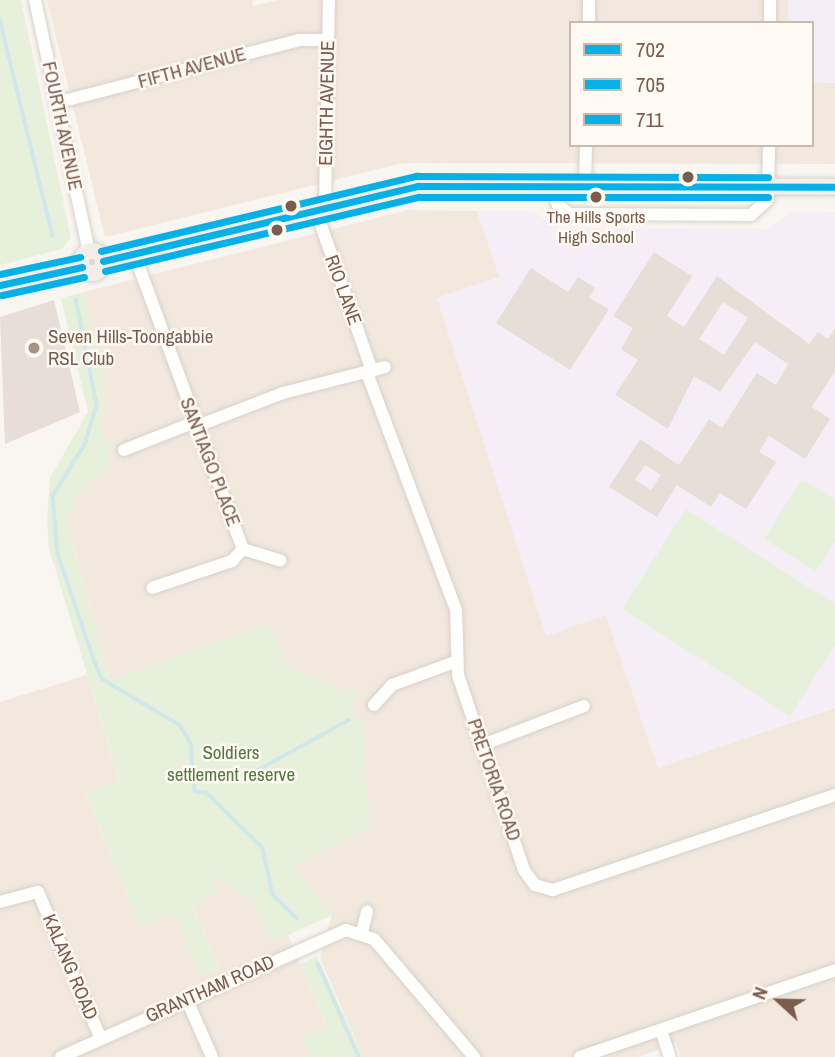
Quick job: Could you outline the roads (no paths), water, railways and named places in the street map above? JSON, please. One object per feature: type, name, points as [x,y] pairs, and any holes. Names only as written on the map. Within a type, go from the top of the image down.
[{"type":"main road","points":[[0,285],[82,267],[94,273],[103,261],[135,256],[320,207],[418,186],[835,187]]},
{"type":"main road","points":[[82,267],[89,251],[103,261]]},
{"type":"street","name":"FOURTH AVENUE","points":[[35,0],[89,251]]},
{"type":"street","name":"EIGHTH AVENUE","points":[[320,207],[328,0]]},
{"type":"street","points":[[589,0],[589,21]]},
{"type":"street","points":[[770,0],[770,21]]},
{"type":"street","name":"FIFTH AVENUE","points":[[56,103],[299,40],[328,40]]},
{"type":"street","points":[[586,147],[586,188]]},
{"type":"street","points":[[552,187],[563,211],[583,215],[751,215],[766,205],[769,147]]},
{"type":"street","name":"RIO LANE","points":[[320,207],[375,370]]},
{"type":"street","name":"SANTIAGO PLACE","points":[[135,256],[243,549]]},
{"type":"street","points":[[124,450],[284,393],[375,370]]},
{"type":"street","name":"PRETORIA ROAD","points":[[375,370],[456,610],[455,662],[524,870],[535,885],[553,890],[835,795]]},
{"type":"street","name":"SANTIAGO PLACE","points":[[243,549],[280,560]]},
{"type":"street","name":"SANTIAGO PLACE","points":[[152,588],[232,561],[243,549]]},
{"type":"street","points":[[374,705],[392,685],[455,662]]},
{"type":"street","points":[[482,745],[584,706]]},
{"type":"street","name":"KALANG ROAD","points":[[0,902],[38,892],[101,1039]]},
{"type":"street","points":[[367,912],[362,932],[381,946],[474,1057]]},
{"type":"street","name":"GRANTHAM ROAD","points":[[61,1057],[333,934],[362,932]]},
{"type":"street","points":[[580,1057],[835,970]]},
{"type":"street","points":[[187,1000],[212,1057]]},
{"type":"street","points":[[661,1030],[670,1057]]},
{"type":"waterway","points":[[0,19],[53,236]]},
{"type":"waterway","points":[[76,299],[97,405],[85,445],[53,496],[58,554],[95,662],[102,679],[180,725],[191,743],[195,791],[207,793],[263,848],[273,895],[297,918]]},
{"type":"waterway","points":[[249,775],[349,720]]},
{"type":"waterway","points":[[318,964],[359,1057]]},
{"type":"place","name":"The Hills Sports High School","points":[[596,197]]},
{"type":"place","name":"Seven Hills-Toongabbie RSL Club","points":[[34,348]]},
{"type":"park label","name":"Soldiers settlement reserve","points":[[231,764]]}]
